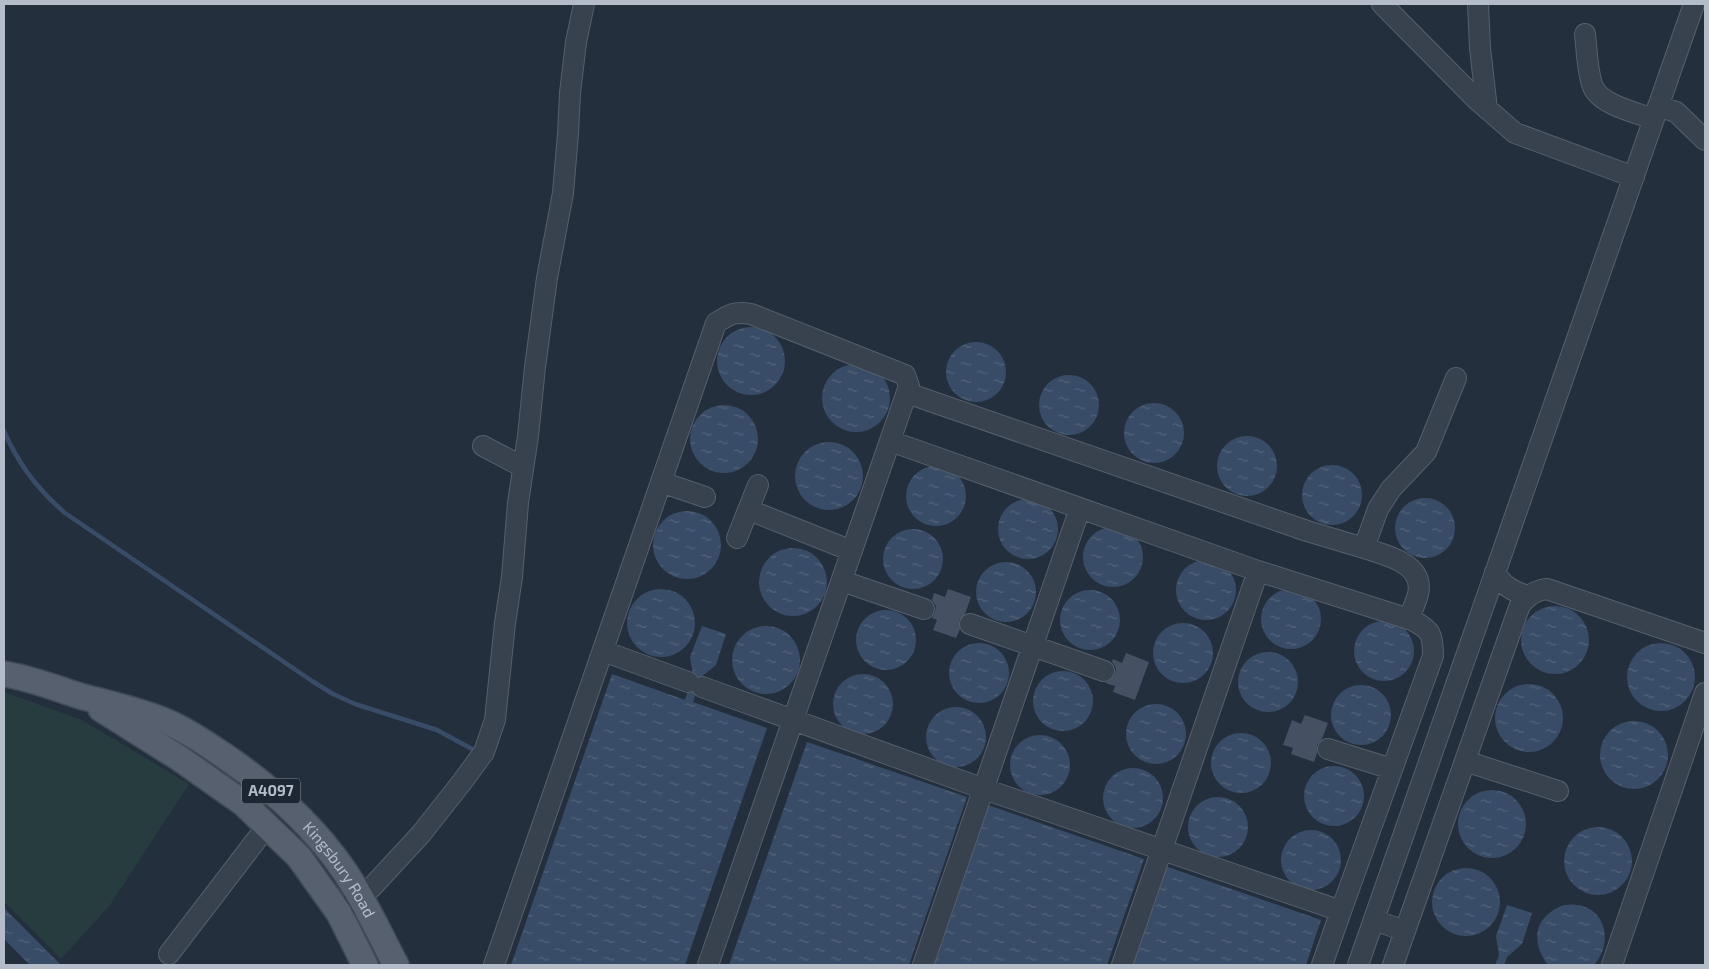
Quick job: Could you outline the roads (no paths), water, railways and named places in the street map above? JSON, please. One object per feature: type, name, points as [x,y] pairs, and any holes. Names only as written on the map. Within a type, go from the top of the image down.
[{"type":"main road","name":"Kingsbury Road","points":[[4,674],[19,676],[169,722],[194,736],[249,773],[287,804],[320,838],[344,869],[361,897],[396,965]]},
{"type":"main road","name":"Kingsbury Road","points":[[80,696],[180,758],[244,803],[299,858],[339,913],[366,965]]},
{"type":"lane","points":[[339,913],[361,897],[406,852],[484,752],[495,720],[512,577],[518,503],[546,278],[563,193],[570,92],[576,42],[584,4]]},
{"type":"lane","points":[[1382,4],[1487,109],[1515,133],[1634,177]]},
{"type":"lane","points":[[1478,4],[1480,48],[1487,109]]},
{"type":"lane","points":[[1358,965],[1694,4]]},
{"type":"lane","points":[[1586,34],[1589,71],[1594,89],[1605,100],[1615,105],[1656,113],[1676,112],[1705,140]]},
{"type":"lane","points":[[494,965],[716,323],[728,315],[739,312],[751,314],[905,375],[910,386],[708,965]]},
{"type":"lane","points":[[1364,548],[1378,510],[1391,489],[1426,452],[1456,378]]},
{"type":"lane","points":[[907,393],[1307,531],[1398,560],[1406,564],[1418,583],[1418,593],[1408,619]]},
{"type":"lane","points":[[890,441],[1258,571],[1408,619],[1426,628],[1433,640],[1433,656],[1322,965]]},
{"type":"lane","points":[[483,446],[523,466]]},
{"type":"lane","points":[[661,482],[705,497]]},
{"type":"lane","points":[[737,538],[758,485]]},
{"type":"lane","points":[[923,965],[1080,508]]},
{"type":"lane","points":[[749,510],[852,551]]},
{"type":"lane","points":[[1122,965],[1258,571]]},
{"type":"lane","points":[[1495,572],[1500,580],[1514,592],[1528,596]]},
{"type":"lane","points":[[842,581],[924,609]]},
{"type":"lane","points":[[1393,965],[1520,605],[1528,596],[1537,590],[1547,589],[1705,643]]},
{"type":"lane","points":[[970,625],[1104,671]]},
{"type":"lane","points":[[603,651],[984,789],[1341,911]]},
{"type":"lane","points":[[1612,965],[1705,693]]},
{"type":"lane","points":[[1328,749],[1392,769]]},
{"type":"lane","points":[[1465,760],[1558,791]]},
{"type":"lane","points":[[169,954],[267,826]]},
{"type":"lane","points":[[1374,920],[1405,931]]},
{"type":"water","points":[[744,327],[758,327],[770,332],[780,342],[785,354],[785,368],[780,380],[770,390],[758,395],[744,395],[732,390],[722,380],[717,368],[717,354],[722,342],[732,332]]},
{"type":"water","points":[[976,342],[993,347],[1001,355],[1006,372],[1001,389],[993,397],[976,402],[959,397],[951,389],[946,372],[951,355],[959,347]]},
{"type":"water","points":[[849,364],[863,364],[875,369],[885,379],[890,391],[890,405],[885,417],[875,427],[863,432],[849,432],[837,427],[827,417],[822,405],[822,391],[827,379],[837,369]]},
{"type":"water","points":[[1069,375],[1086,380],[1094,388],[1099,405],[1094,422],[1086,430],[1069,435],[1052,430],[1044,422],[1039,405],[1044,388],[1052,380]]},
{"type":"water","points":[[1154,403],[1171,408],[1179,416],[1184,433],[1179,450],[1171,458],[1154,463],[1137,458],[1129,450],[1124,433],[1129,416],[1137,408]]},
{"type":"water","points":[[717,405],[731,405],[743,410],[753,420],[758,432],[758,446],[753,458],[743,468],[731,473],[717,473],[705,468],[695,458],[690,446],[690,432],[695,420],[705,410]]},
{"type":"water","points":[[1247,436],[1264,441],[1272,449],[1277,466],[1272,483],[1264,491],[1247,496],[1230,491],[1222,483],[1217,466],[1222,449],[1230,441]]},
{"type":"water","points":[[822,442],[836,442],[848,447],[858,457],[863,469],[863,483],[858,495],[848,505],[836,510],[822,510],[810,505],[800,495],[795,483],[795,469],[800,457],[810,447]]},
{"type":"water","points":[[1332,465],[1349,470],[1357,478],[1362,495],[1357,512],[1349,520],[1332,525],[1315,520],[1307,512],[1302,495],[1307,478],[1315,470]]},
{"type":"water","points":[[936,466],[953,471],[961,479],[966,496],[961,513],[953,521],[936,526],[919,521],[911,513],[906,496],[911,479],[919,471]]},
{"type":"water","points":[[1425,498],[1442,503],[1450,511],[1455,528],[1450,545],[1442,553],[1425,558],[1408,553],[1400,545],[1395,528],[1400,511],[1408,503]]},
{"type":"water","points":[[1028,499],[1045,504],[1053,512],[1058,529],[1053,546],[1045,554],[1028,559],[1011,554],[1003,546],[998,529],[1003,512],[1011,504]]},
{"type":"water","points":[[680,511],[694,511],[706,516],[716,526],[721,538],[721,552],[716,564],[706,574],[694,579],[680,579],[668,574],[658,564],[653,552],[653,538],[658,526],[668,516]]},
{"type":"water","points":[[1113,527],[1130,532],[1138,540],[1143,557],[1138,574],[1130,582],[1113,587],[1096,582],[1088,574],[1083,557],[1088,540],[1096,532]]},
{"type":"water","points":[[913,529],[930,534],[938,542],[943,559],[938,576],[930,584],[913,589],[896,584],[888,576],[883,559],[888,542],[896,534]]},
{"type":"water","points":[[786,548],[800,548],[812,553],[822,563],[827,575],[827,589],[822,601],[812,611],[800,616],[786,616],[774,611],[764,601],[759,589],[759,575],[764,563],[774,553]]},
{"type":"water","points":[[1206,560],[1222,565],[1227,569],[1231,574],[1236,590],[1231,606],[1227,611],[1222,615],[1206,620],[1190,615],[1185,611],[1181,606],[1176,590],[1181,574],[1185,569],[1190,565]]},
{"type":"water","points":[[1006,562],[1023,567],[1031,575],[1036,592],[1031,609],[1023,617],[1006,622],[989,617],[981,609],[976,592],[981,575],[989,567]]},
{"type":"water","points":[[654,589],[668,589],[680,594],[690,604],[695,616],[695,630],[690,642],[680,652],[668,657],[654,657],[642,652],[632,642],[627,630],[627,616],[632,604],[642,594]]},
{"type":"water","points":[[1291,589],[1307,594],[1312,598],[1316,603],[1321,619],[1316,635],[1312,640],[1307,644],[1291,649],[1275,644],[1270,640],[1266,635],[1261,619],[1266,603],[1270,598],[1275,594]]},
{"type":"water","points":[[1090,590],[1107,595],[1115,603],[1120,620],[1115,637],[1107,645],[1090,650],[1073,645],[1065,637],[1060,620],[1065,603],[1073,595]]},
{"type":"water","points":[[1548,606],[1562,606],[1574,611],[1584,621],[1589,633],[1589,647],[1584,659],[1574,669],[1562,674],[1548,674],[1536,669],[1526,659],[1521,647],[1521,633],[1526,621],[1536,611]]},
{"type":"water","points":[[886,610],[903,615],[911,623],[916,640],[911,657],[903,665],[886,670],[869,665],[861,657],[856,640],[861,623],[869,615]]},
{"type":"water","points":[[1384,621],[1401,626],[1409,634],[1414,651],[1409,668],[1401,676],[1384,681],[1367,676],[1359,668],[1354,651],[1359,634],[1367,626]]},
{"type":"water","points":[[1183,623],[1200,628],[1208,636],[1213,653],[1208,670],[1200,678],[1183,683],[1166,678],[1158,670],[1153,653],[1158,636],[1166,628]]},
{"type":"water","points":[[702,626],[726,634],[716,665],[701,677],[693,702],[767,728],[685,965],[511,965],[612,674],[685,700],[693,675],[690,657]]},
{"type":"water","points":[[759,626],[773,626],[785,631],[795,641],[800,653],[800,667],[795,679],[785,689],[773,694],[759,694],[747,689],[737,679],[732,667],[732,653],[737,641],[747,631]]},
{"type":"water","points":[[979,643],[996,648],[1004,656],[1009,673],[1004,690],[996,698],[979,703],[962,698],[954,690],[949,673],[954,656],[962,648]]},
{"type":"water","points":[[1654,643],[1668,643],[1680,648],[1690,658],[1695,670],[1695,684],[1690,696],[1680,706],[1668,711],[1654,711],[1642,706],[1632,696],[1627,684],[1627,670],[1632,658],[1642,648]]},
{"type":"water","points":[[1268,652],[1285,657],[1293,665],[1298,682],[1293,699],[1285,707],[1268,712],[1251,707],[1243,699],[1238,682],[1243,665],[1251,657]]},
{"type":"water","points":[[1063,671],[1080,676],[1088,684],[1093,701],[1088,718],[1080,726],[1063,731],[1046,726],[1038,718],[1033,701],[1038,684],[1046,676]]},
{"type":"water","points":[[863,674],[880,679],[888,687],[893,704],[888,721],[880,729],[863,734],[846,729],[838,721],[833,704],[838,687],[846,679]]},
{"type":"water","points":[[1522,684],[1536,684],[1548,689],[1558,699],[1563,711],[1563,725],[1558,737],[1548,747],[1536,752],[1522,752],[1510,747],[1500,737],[1495,725],[1495,711],[1500,699],[1510,689]]},
{"type":"water","points":[[1361,685],[1378,690],[1386,698],[1391,715],[1386,732],[1378,740],[1361,745],[1344,740],[1336,732],[1331,715],[1336,698],[1344,690]]},
{"type":"water","points":[[1156,704],[1173,709],[1181,717],[1186,734],[1181,751],[1173,759],[1156,764],[1139,759],[1131,751],[1126,734],[1131,717],[1139,709]]},
{"type":"water","points":[[956,707],[973,712],[981,720],[986,737],[981,754],[973,762],[956,767],[939,762],[931,754],[926,737],[931,720],[939,712]]},
{"type":"water","points":[[1627,721],[1641,721],[1653,726],[1663,736],[1668,748],[1668,762],[1663,774],[1653,784],[1641,789],[1627,789],[1615,784],[1605,774],[1600,762],[1600,748],[1605,736],[1615,726]]},
{"type":"water","points":[[1241,733],[1258,738],[1266,746],[1271,763],[1266,780],[1258,788],[1241,793],[1224,788],[1216,780],[1211,763],[1216,746],[1224,738]]},
{"type":"water","points":[[1040,735],[1057,740],[1065,748],[1070,765],[1065,782],[1057,790],[1040,795],[1023,790],[1015,782],[1010,765],[1015,748],[1023,740]]},
{"type":"water","points":[[807,742],[967,797],[909,965],[729,965]]},
{"type":"water","points":[[1334,766],[1351,771],[1359,779],[1364,796],[1359,813],[1351,821],[1334,826],[1317,821],[1309,813],[1304,796],[1309,779],[1317,771]]},
{"type":"water","points":[[1133,768],[1150,773],[1158,781],[1163,798],[1158,815],[1150,823],[1133,828],[1116,823],[1108,815],[1103,798],[1108,781],[1116,773]]},
{"type":"water","points":[[1485,790],[1499,790],[1511,795],[1521,805],[1526,817],[1526,831],[1521,843],[1511,853],[1499,858],[1485,858],[1473,853],[1463,843],[1458,831],[1458,817],[1463,805],[1473,795]]},
{"type":"water","points":[[1218,797],[1235,802],[1243,810],[1248,827],[1243,844],[1235,852],[1218,857],[1201,852],[1193,844],[1188,827],[1193,810],[1201,802]]},
{"type":"water","points":[[985,804],[1144,859],[1107,965],[929,965]]},
{"type":"water","points":[[1591,827],[1605,827],[1617,832],[1627,842],[1632,854],[1632,868],[1627,880],[1617,890],[1605,895],[1591,895],[1579,890],[1569,880],[1564,868],[1564,854],[1569,842],[1579,832]]},
{"type":"water","points":[[1311,830],[1328,835],[1336,843],[1341,860],[1336,877],[1328,885],[1311,890],[1294,885],[1286,877],[1281,860],[1286,843],[1294,835]]},
{"type":"water","points":[[1162,865],[1321,920],[1306,965],[1127,965]]},
{"type":"water","points":[[1459,868],[1473,868],[1485,873],[1495,883],[1500,895],[1500,909],[1495,921],[1485,931],[1473,936],[1459,936],[1447,931],[1437,921],[1432,909],[1432,895],[1437,883],[1447,873]]},
{"type":"water","points":[[1507,905],[1532,913],[1522,944],[1507,957],[1504,965],[1495,965],[1499,955],[1496,936]]},
{"type":"water","points":[[1564,905],[1575,905],[1595,913],[1604,928],[1604,947],[1594,965],[1548,965],[1542,956],[1537,938],[1541,922],[1554,910]]},
{"type":"water","points":[[4,908],[61,965],[30,965],[4,939]]},
{"type":"waterway","points":[[4,431],[9,443],[29,475],[65,513],[312,681],[333,694],[355,704],[437,730],[474,750]]}]
